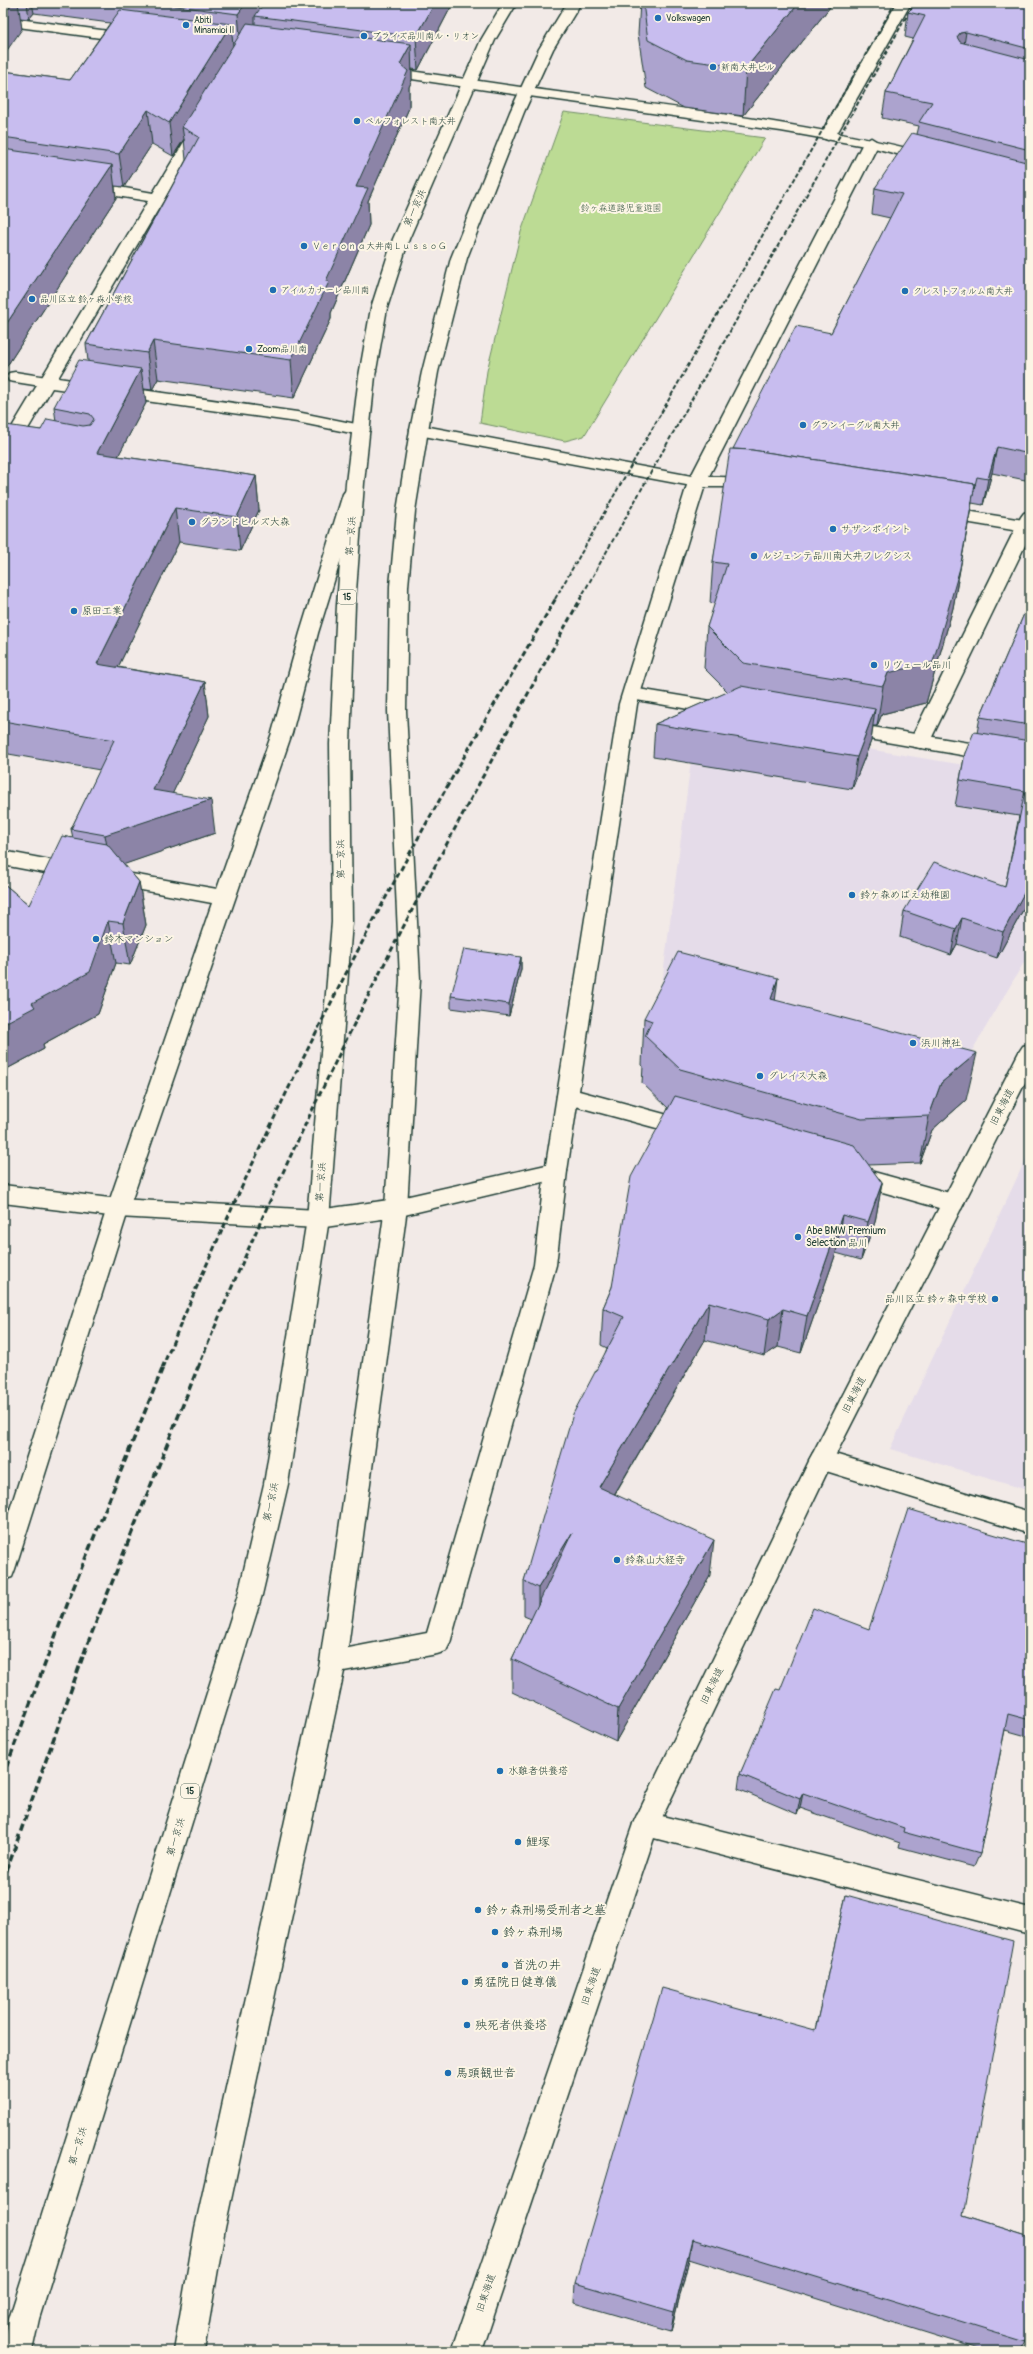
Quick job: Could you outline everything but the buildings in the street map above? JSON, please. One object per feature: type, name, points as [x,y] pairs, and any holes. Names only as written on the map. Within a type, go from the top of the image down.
[{"type":"main road","name":"第一京浜","points":[[17,2351],[24,2319],[250,1595],[276,1484],[318,1219],[342,922],[340,744],[346,605],[355,483],[367,376],[379,308],[401,239],[488,40],[510,3]]},
{"type":"main road","points":[[190,2351],[210,2228],[333,1662],[396,1208],[410,979],[397,711],[400,586],[406,511],[419,430],[430,372],[459,258],[546,49],[574,3]]},
{"type":"main road","points":[[828,136],[904,3]]},
{"type":"main road","points":[[3,21],[142,40]]},
{"type":"main road","points":[[365,69],[469,82],[527,92],[828,136],[871,143],[947,162]]},
{"type":"main road","points":[[3,456],[209,112]]},
{"type":"main road","points":[[333,1662],[437,1642],[545,1266],[556,1171],[625,717],[697,482],[871,143]]},
{"type":"main road","points":[[70,184],[158,198]]},
{"type":"main road","points":[[14,377],[297,417],[361,430]]},
{"type":"main road","points":[[419,430],[697,482],[730,482],[772,488]]},
{"type":"main road","points":[[13,440],[31,443]]},
{"type":"main road","points":[[3,1569],[118,1208],[261,790],[282,733],[309,633],[355,483]]},
{"type":"main road","points":[[920,741],[1029,524],[923,511]]},
{"type":"main road","points":[[632,694],[746,713]]},
{"type":"main road","points":[[822,725],[1030,760]]},
{"type":"main road","points":[[3,858],[224,898]]},
{"type":"main road","name":"旧東海道","points":[[467,2351],[646,1824],[821,1460],[1030,1052]]},
{"type":"main road","points":[[568,1096],[710,1135]]},
{"type":"main road","points":[[831,1169],[953,1203]]},
{"type":"main road","points":[[3,1194],[118,1208],[318,1219],[396,1208],[556,1171]]},
{"type":"main road","points":[[821,1460],[1030,1523]]},
{"type":"main road","points":[[646,1824],[1030,1921]]},
{"type":"shaded area","name":"鈴ケ森めばえ幼稚園","points":[[724,725],[1030,776],[1030,952],[950,1088],[780,1032],[787,1009],[662,983],[694,738]]},
{"type":"shaded area","name":"品川区立 鈴ヶ森中学校","points":[[1030,1150],[1030,1491],[890,1449]]},
{"type":"green space","name":"鈴ヶ森道路児童遊園","points":[[564,112],[765,138],[584,436],[565,441],[480,423],[487,371],[521,232]]},
{"type":"railway","points":[[555,599],[895,3]]},
{"type":"railway","points":[[580,599],[914,3]]},
{"type":"railway","points":[[162,1368],[249,1171],[311,1042],[411,851],[556,598]]},
{"type":"railway","points":[[198,1368],[284,1171],[378,977],[477,787],[581,598]]},
{"type":"railway","points":[[3,1776],[73,1589],[163,1367]]},
{"type":"railway","points":[[3,1881],[87,1645],[198,1367]]},
{"type":"place","name":"Volkswagen","points":[[658,18]]},
{"type":"place","name":"Abiti Minamioi II","points":[[186,25]]},
{"type":"place","name":"ブライズ品川南ル・リオン","points":[[364,36]]},
{"type":"place","name":"新南大井ビル","points":[[713,67]]},
{"type":"place","name":"ベルフォレスト南大井","points":[[357,121]]},
{"type":"place","name":"Ｖｅｒｏｎａ大井南ＬｕｓｓｏＧ","points":[[304,246]]},
{"type":"place","name":"アイルカナーレ品川南","points":[[273,290]]},
{"type":"place","name":"クレストフォルム南大井","points":[[905,291]]},
{"type":"place","name":"品川区立 鈴ヶ森小学校","points":[[32,299]]},
{"type":"place","name":"Zoom品川南","points":[[249,349]]},
{"type":"place","name":"グランイーグル南大井","points":[[803,425]]},
{"type":"place","name":"グランドヒルズ大森","points":[[192,522]]},
{"type":"place","name":"サザンポイント","points":[[833,529]]},
{"type":"place","name":"ルジェンテ品川南大井フレクシス","points":[[754,556]]},
{"type":"place","name":"原田工業","points":[[74,611]]},
{"type":"place","name":"リヴェール品川","points":[[874,665]]},
{"type":"place","name":"鈴ケ森めばえ幼稚園","points":[[852,895]]},
{"type":"place","name":"鈴木マンション","points":[[96,939]]},
{"type":"place","name":"浜川神社","points":[[913,1043]]},
{"type":"place","name":"グレイス大森","points":[[760,1076]]},
{"type":"place","name":"Abe BMW Premium Selection 品川","points":[[798,1237]]},
{"type":"place","name":"品川区立 鈴ヶ森中学校","points":[[995,1299]]},
{"type":"place","name":"鈴森山大経寺","points":[[617,1560]]},
{"type":"place","name":"水難者供養塔","points":[[500,1771]]},
{"type":"place","name":"鯉塚","points":[[518,1842]]},
{"type":"place","name":"鈴ヶ森刑場受刑者之墓","points":[[478,1910]]},
{"type":"place","name":"鈴ヶ森刑場","points":[[495,1932]]},
{"type":"place","name":"首洗の井","points":[[505,1965]]},
{"type":"place","name":"勇猛院日健尊儀","points":[[465,1982]]},
{"type":"place","name":"殃死者供養塔","points":[[467,2025]]},
{"type":"place","name":"馬頭観世音","points":[[448,2073]]}]
